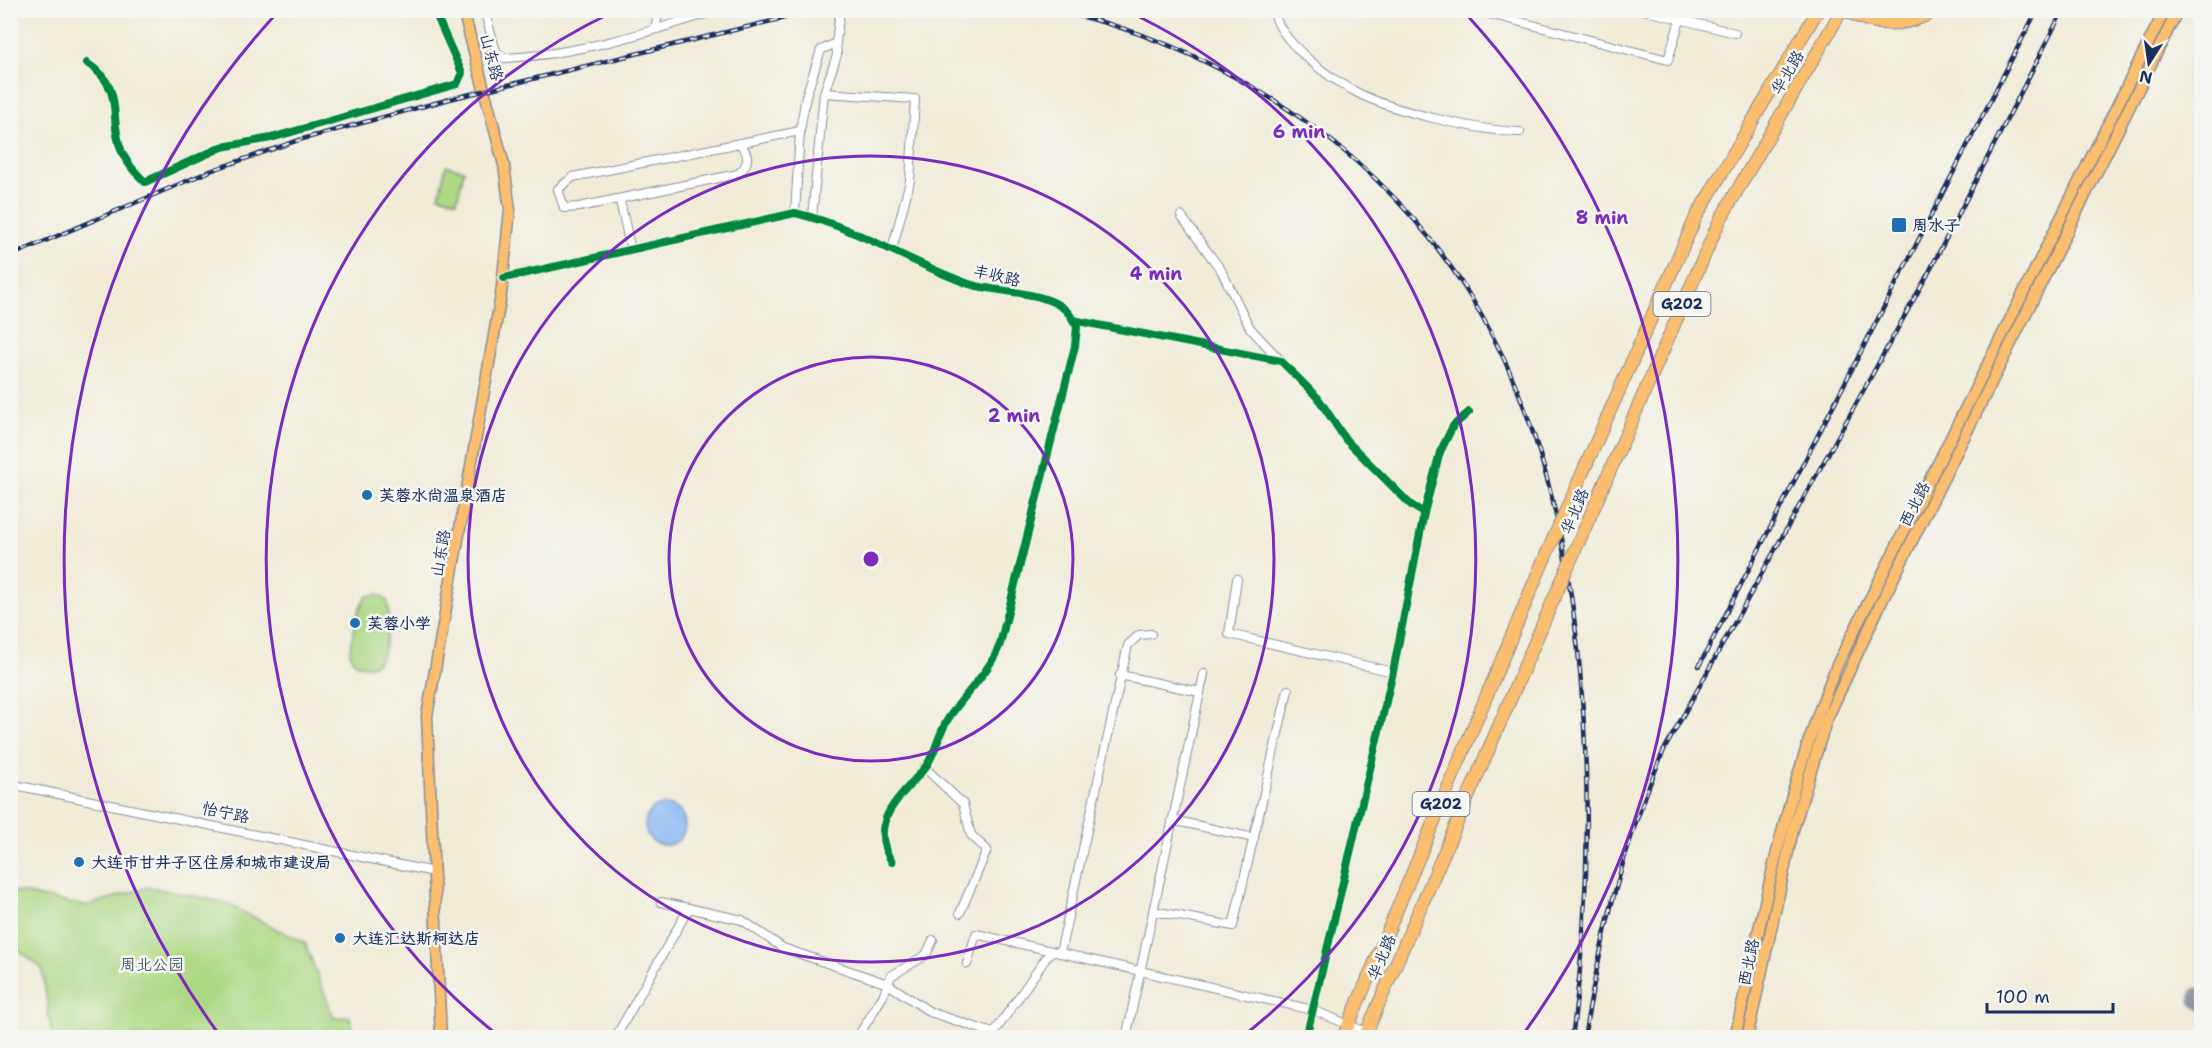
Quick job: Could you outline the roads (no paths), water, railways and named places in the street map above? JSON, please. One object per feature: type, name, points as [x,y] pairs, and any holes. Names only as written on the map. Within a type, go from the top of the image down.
[{"type":"highway","name":"华北路","points":[[1343,1038],[1539,571],[1696,217],[1818,10]]},
{"type":"highway","name":"华北路","points":[[1365,1035],[1720,220],[1844,10]]},
{"type":"highway","points":[[1844,10],[1863,20],[1887,24],[1910,22],[1936,10]]},
{"type":"highway","points":[[1863,10],[1886,15],[1915,10]]},
{"type":"main road","name":"山东路","points":[[441,1038],[427,716],[504,278],[509,229],[508,187],[464,10]]},
{"type":"main road","name":"西北路","points":[[1734,1038],[1781,827],[1811,729],[1832,676],[2164,10]]},
{"type":"main road","name":"西北路","points":[[1747,1038],[1793,830],[1826,721],[1880,605],[2178,10]]},
{"type":"street","points":[[87,63],[98,70],[111,87],[123,154],[145,182],[222,147],[271,138],[457,84],[462,74],[434,10]]},
{"type":"street","points":[[484,10],[496,51],[504,58],[528,57],[619,39],[718,10]]},
{"type":"street","points":[[655,29],[659,10]]},
{"type":"street","points":[[812,217],[824,93],[837,55],[840,10]]},
{"type":"street","points":[[1274,10],[1275,20],[1285,38],[1304,56],[1355,92],[1400,108],[1496,132],[1520,132]]},
{"type":"street","points":[[1474,10],[1668,60],[1680,20]]},
{"type":"street","points":[[1643,10],[1735,33]]},
{"type":"street","points":[[795,213],[800,131],[806,96],[821,50],[836,44]]},
{"type":"street","points":[[824,93],[915,99],[910,181],[892,250]]},
{"type":"street","points":[[739,143],[746,149],[748,159],[738,174],[620,201],[564,208],[558,189],[573,177],[739,143],[800,131]]},
{"type":"street","points":[[620,201],[631,250]]},
{"type":"street","name":"丰收路","points":[[504,278],[795,213],[812,217],[970,284],[1055,301],[1069,311],[1073,320]]},
{"type":"street","points":[[1181,216],[1221,270],[1250,328],[1318,398],[1346,440],[1411,505],[1424,513]]},
{"type":"street","points":[[1073,320],[1281,361]]},
{"type":"street","points":[[892,862],[883,848],[883,826],[892,806],[924,767],[946,721],[994,658],[1000,644],[1075,346],[1077,327],[1073,320]]},
{"type":"street","points":[[1306,1038],[1393,672],[1424,513],[1440,452],[1453,426],[1469,412]]},
{"type":"street","points":[[1237,579],[1229,634],[1393,672]]},
{"type":"street","points":[[661,902],[742,920],[783,948],[888,984],[930,1012],[992,1035],[1055,952],[1128,645],[1139,635],[1151,634]]},
{"type":"street","points":[[1126,1038],[1204,674]]},
{"type":"street","points":[[1120,675],[1200,692]]},
{"type":"street","points":[[1153,911],[1233,926],[1288,690]]},
{"type":"street","points":[[924,767],[963,804],[971,835],[987,850],[960,913]]},
{"type":"street","name":"怡宁路","points":[[10,784],[434,872]]},
{"type":"street","points":[[1172,820],[1254,838]]},
{"type":"street","points":[[615,1038],[690,908]]},
{"type":"street","points":[[967,964],[976,934],[1313,1010],[1349,1024],[1365,1035]]},
{"type":"street","points":[[857,1038],[891,976],[926,955],[933,940]]},
{"type":"water","points":[[665,805],[673,806],[679,811],[684,817],[684,833],[679,839],[673,844],[665,845],[657,844],[651,839],[646,833],[645,825],[646,817],[651,811],[657,806]]},
{"type":"railway","points":[[10,256],[210,171],[299,140],[450,99],[817,10]]},
{"type":"railway","points":[[1053,10],[1116,26],[1176,48],[1234,77],[1289,110],[1358,163],[1416,221],[1463,285],[1502,354],[1531,427],[1554,505],[1570,586],[1580,671],[1586,763],[1585,901],[1572,1038]]},
{"type":"railway","points":[[1699,666],[2037,10]]},
{"type":"railway","points":[[1584,1038],[1615,891],[1649,785],[1664,750],[1929,272],[2063,10]]},
{"type":"place","name":"周水子","points":[[1899,225]]},
{"type":"place","name":"芙蓉水尚温泉酒店","points":[[367,495]]},
{"type":"place","name":"芙蓉小学","points":[[355,623]]},
{"type":"place","name":"大连市甘井子区住房和城市建设局","points":[[79,862]]},
{"type":"place","name":"大连汇达斯柯达店","points":[[340,938]]},
{"type":"park label","name":"周北公园","points":[[152,964]]}]
